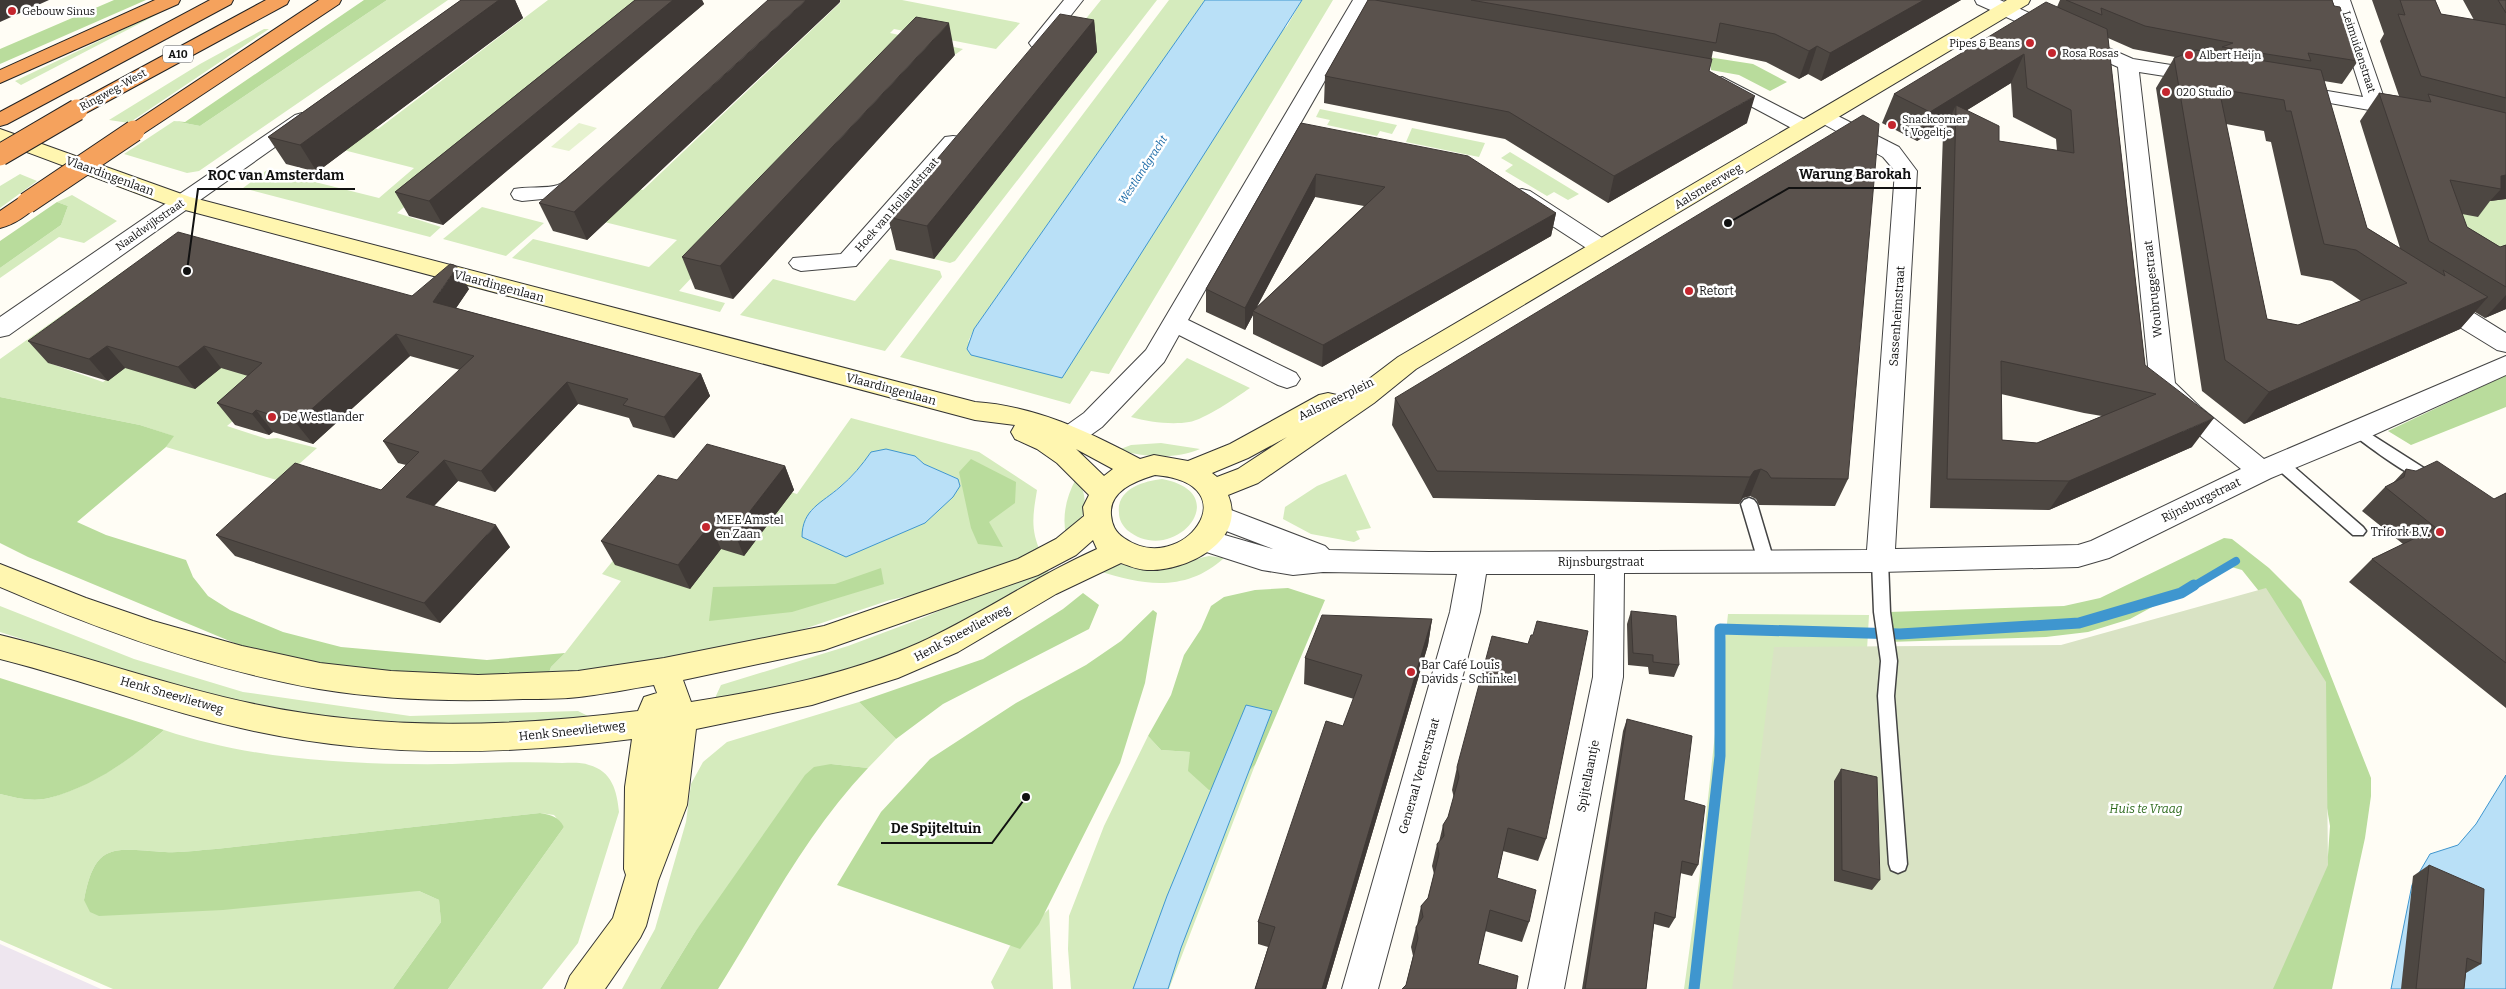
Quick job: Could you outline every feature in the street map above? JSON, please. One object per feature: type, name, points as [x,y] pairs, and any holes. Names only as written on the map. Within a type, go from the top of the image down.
[{"type":"highway","points":[[0,77],[171,0]]},
{"type":"highway","name":"A10","points":[[0,120],[224,0]]},
{"type":"highway","name":"Ringweg-West","points":[[0,155],[77,110],[280,0]]},
{"type":"highway","points":[[0,221],[332,0]]},
{"type":"main road","name":"Aalsmeerweg","points":[[1395,371],[2014,5]]},
{"type":"main road","name":"Vlaardingenlaan","points":[[0,135],[182,202],[975,411],[989,423],[1036,436],[1065,441],[1136,468]]},
{"type":"main road","name":"Aalsmeerplein","points":[[1189,471],[1239,451],[1352,389],[1395,371]]},
{"type":"main road","name":"Aalsmeerplein","points":[[1096,521],[1100,533],[1108,543],[1120,551],[1141,558],[1164,558],[1186,552],[1211,515],[1248,476],[1365,397],[1395,371]]},
{"type":"main road","name":"Vlaardingenlaan","points":[[1065,441],[1102,491]]},
{"type":"main road","points":[[0,575],[76,607],[153,633],[242,660],[320,676],[391,684],[478,688],[578,684],[664,671],[824,638],[1028,567],[1066,547],[1096,521],[1096,506],[1102,491],[1117,478],[1136,468],[1154,465],[1172,466],[1189,471],[1202,479],[1211,515]]},
{"type":"main road","name":"Henk Sneevlietweg","points":[[0,647],[108,676],[180,699],[260,719],[357,734],[434,738],[512,737],[650,723],[802,695],[912,659],[971,630],[1072,572],[1120,551]]},
{"type":"main road","points":[[583,989],[628,926],[642,880],[671,805],[681,718],[664,671]]},
{"type":"main road","points":[[642,880],[639,799],[650,723],[664,671]]},
{"type":"street","points":[[1026,58],[1074,0]]},
{"type":"street","points":[[1984,0],[2014,5],[2128,64],[2227,80]]},
{"type":"street","name":"Leimuidenstraat","points":[[2341,0],[2376,105]]},
{"type":"street","points":[[1065,441],[1093,420],[1155,356],[1173,324],[1298,129],[1363,11]]},
{"type":"street","name":"Woubruggestraat","points":[[2128,64],[2163,386],[2191,414],[2270,467]]},
{"type":"street","name":"Sassenheimstraat","points":[[1706,79],[1716,80],[1891,152],[1906,171],[1880,560]]},
{"type":"street","points":[[2274,88],[2324,106],[2376,105],[2430,119]]},
{"type":"street","name":"Naaldwijkstraat","points":[[0,329],[320,106]]},
{"type":"street","name":"Hoek van Hollandstraat","points":[[801,263],[848,261],[967,126]]},
{"type":"street","points":[[522,194],[565,191],[601,158]]},
{"type":"street","points":[[1501,183],[1602,248]]},
{"type":"street","points":[[2414,287],[2506,344]]},
{"type":"street","points":[[1173,324],[1193,331],[1287,379]]},
{"type":"street","name":"Rijnsburgstraat","points":[[1211,515],[1255,557],[1287,563],[1313,563],[1322,560],[1429,563],[1880,560],[2078,556],[2098,550],[2270,467],[2358,431],[2506,364]]},
{"type":"street","name":"Generaal Vetterstraat","points":[[1360,989],[1465,612],[1474,562]]},
{"type":"street","name":"Spijtellaantje","points":[[1546,989],[1608,677],[1610,562]]},
{"type":"lane","points":[[2358,431],[2422,474],[2446,484]]},
{"type":"lane","points":[[2270,467],[2358,531]]},
{"type":"lane","points":[[1749,504],[1766,561]]},
{"type":"lane","points":[[1880,560],[1882,612],[1888,662],[1886,696],[1898,864]]},
{"type":"shaded area","points":[[0,944],[18,952],[101,989],[0,989]]},
{"type":"green space","points":[[114,0],[146,0],[0,64],[0,49]]},
{"type":"green space","points":[[185,0],[21,85],[15,81]]},
{"type":"green space","points":[[364,0],[387,0],[200,126],[174,121],[185,122]]},
{"type":"green space","points":[[387,0],[448,0],[199,171],[187,173],[124,154],[174,121],[200,126]]},
{"type":"green space","points":[[548,0],[657,0],[397,213],[441,227],[430,237],[243,188],[267,170],[379,198],[414,168],[316,143],[346,122],[378,129]]},
{"type":"green space","points":[[834,0],[902,0],[1020,23],[996,49],[894,29],[890,33],[963,49],[956,54],[911,45],[679,291],[725,303],[720,312],[512,258],[533,239],[649,267],[677,240],[572,214],[607,181],[643,190],[841,2]]},
{"type":"green space","points":[[1101,0],[1157,0],[955,261],[950,263],[934,259],[1096,53],[1064,46]]},
{"type":"green space","points":[[1169,0],[1205,0],[974,329],[968,342],[1287,26],[1302,0],[1333,0],[1109,374],[1091,371],[1070,404],[900,357]]},
{"type":"green space","points":[[264,29],[269,29],[129,123],[109,120],[200,64]]},
{"type":"green space","points":[[1695,55],[1753,64],[1787,82],[1770,91],[1739,75],[1711,70],[1711,64],[1694,61]]},
{"type":"green space","points":[[1320,109],[1397,125],[1392,134],[1380,131],[1377,136],[1327,125],[1330,120],[1316,117]]},
{"type":"green space","points":[[579,123],[597,128],[569,151],[551,147]]},
{"type":"green space","points":[[1412,128],[1485,143],[1479,157],[1406,142]]},
{"type":"green space","points":[[1510,152],[1579,194],[1568,200],[1554,192],[1547,196],[1505,171],[1513,165],[1501,158]]},
{"type":"green space","points":[[2429,158],[2506,179],[2506,264],[2486,273]]},
{"type":"green space","points":[[20,174],[37,181],[0,208],[0,186]]},
{"type":"green space","points":[[72,195],[117,221],[84,243],[59,237],[0,278],[0,268],[61,225],[68,206],[57,202]]},
{"type":"green space","points":[[57,202],[68,206],[61,225],[0,268],[0,241]]},
{"type":"green space","points":[[482,207],[544,223],[506,256],[443,239]]},
{"type":"green space","points":[[890,259],[940,271],[942,277],[885,351],[740,315],[773,279],[855,301]]},
{"type":"green space","points":[[131,266],[164,275],[49,363],[103,382],[209,300],[272,355],[243,379],[252,382],[266,393],[227,426],[267,439],[277,438],[317,448],[280,481],[166,447],[173,436],[140,425],[0,397],[0,359]]},
{"type":"green space","points":[[1187,358],[1250,388],[1211,413],[1189,422],[1160,422],[1131,417]]},
{"type":"green space","points":[[2506,375],[2506,407],[2411,445],[2388,431]]},
{"type":"green space","points":[[0,397],[140,425],[174,436],[166,447],[77,522],[106,535],[186,560],[193,577],[208,596],[230,610],[283,632],[341,647],[487,660],[565,653],[551,667],[548,676],[412,680],[263,655],[28,557],[0,543]]},
{"type":"green space","points":[[851,418],[979,452],[1037,490],[1033,522],[1035,537],[1041,553],[990,578],[890,600],[789,634],[732,648],[548,676],[551,667],[565,653],[621,581],[602,574],[663,500],[715,468],[797,494]],"holes":[[[871,452],[915,456],[924,464],[958,479],[960,486],[810,511],[851,476]]]},
{"type":"green space","points":[[1161,443],[1200,449],[1170,456],[1138,454],[1118,450],[1131,445]]},
{"type":"green space","points":[[971,459],[1016,482],[1015,503],[989,522],[1003,547],[978,544],[971,528],[959,472]]},
{"type":"green space","points":[[1346,474],[1371,528],[1356,531],[1360,539],[1354,542],[1311,534],[1283,519],[1285,507],[1317,486]]},
{"type":"green space","points":[[1076,479],[1084,493],[1084,509],[1078,525],[1066,536],[1064,521],[1066,507]]},
{"type":"green space","points":[[1162,479],[1184,487],[1195,498],[1196,511],[1190,524],[1178,534],[1163,540],[1145,539],[1127,530],[1121,522],[1119,505],[1122,498],[1133,488],[1140,484]]},
{"type":"green space","points":[[2224,538],[2232,539],[2269,568],[2301,600],[2371,778],[2371,796],[2365,838],[2332,989],[2272,989],[2328,855],[2330,826],[2326,802],[2266,600],[2242,570],[2228,566],[2130,619],[2088,632],[2046,637],[1888,642],[1889,612],[2064,606],[2100,598]]},
{"type":"green space","points":[[1209,556],[1224,558],[1210,569],[1180,581],[1164,583],[1132,580],[1099,571],[1114,565],[1168,565]]},
{"type":"green space","points":[[1044,566],[1052,576],[905,651],[811,680],[726,700],[715,698],[721,685],[848,646],[920,619]]},
{"type":"green space","points":[[881,568],[884,584],[792,612],[709,621],[713,587],[835,584]]},
{"type":"green space","points":[[1288,588],[1325,600],[1255,765],[1240,781],[1209,790],[1188,771],[1190,752],[1161,750],[1148,736],[1171,695],[1184,655],[1201,629],[1211,606],[1224,597],[1255,590]]},
{"type":"green space","name":"Huis te Vraag","points":[[2266,588],[2326,682],[2328,865],[2273,989],[1732,989],[1774,647],[2061,645]]},
{"type":"green space","points":[[1083,593],[1099,605],[1089,629],[943,704],[896,739],[859,702],[983,659],[1063,609]]},
{"type":"green space","points":[[0,606],[134,659],[243,692],[410,716],[578,711],[588,716],[576,725],[360,723],[223,703],[0,632]]},
{"type":"green space","points":[[1153,610],[1157,613],[1145,683],[1120,763],[1039,924],[1020,949],[837,885],[881,812],[930,759],[1016,703],[1086,665],[1121,641]]},
{"type":"green space","points":[[1728,614],[1869,615],[1859,790],[1878,989],[1684,989],[1699,881]]},
{"type":"green space","points":[[0,678],[164,730],[111,771],[81,787],[37,800],[0,794]]},
{"type":"green space","points":[[859,702],[896,739],[868,768],[831,764],[695,932],[660,989],[622,989],[655,929],[686,822],[691,784],[703,762],[727,742]]},
{"type":"green space","points":[[164,730],[234,749],[307,759],[416,764],[576,763],[597,768],[608,777],[615,789],[619,812],[578,943],[542,989],[448,989],[564,827],[554,815],[540,813],[184,852],[120,850],[110,852],[101,858],[94,867],[84,900],[419,891],[439,900],[441,922],[393,989],[113,989],[0,940],[0,794],[37,800],[65,793],[111,770],[139,751]]},
{"type":"green space","points":[[1148,736],[1161,750],[1190,752],[1240,781],[1255,765],[1169,989],[1071,989],[1068,949],[1069,916],[1104,826]]},
{"type":"green space","points":[[831,764],[868,768],[825,819],[806,846],[718,989],[660,989],[695,932],[805,775],[814,767]]},
{"type":"green space","points":[[540,813],[554,817],[564,827],[448,989],[393,989],[441,922],[439,900],[419,891],[223,910],[99,916],[90,912],[84,900],[94,867],[101,858],[110,852],[120,850],[184,852]]},
{"type":"green space","points":[[1049,909],[1053,989],[994,989],[991,982],[1010,946]]},
{"type":"water","name":"Westlandgracht","points":[[1205,0],[1302,0],[1062,378],[971,355],[967,349],[974,329]]},
{"type":"water","points":[[886,449],[915,456],[924,464],[958,479],[960,486],[953,497],[925,523],[846,557],[802,537],[805,520],[814,507],[849,479],[871,452]]},
{"type":"water","points":[[1246,705],[1272,711],[1181,948],[1168,989],[1133,989],[1167,896]]},
{"type":"water","points":[[2506,775],[2506,989],[2391,989],[2412,885],[2430,854],[2458,845],[2476,824]]},
{"type":"building","points":[[461,0],[499,0],[300,145],[268,137]]},
{"type":"building","points":[[635,0],[673,0],[429,201],[395,192]]},
{"type":"building","points":[[768,0],[806,0],[574,212],[539,203]]},
{"type":"building","points":[[1368,0],[1712,59],[1709,71],[1755,96],[1614,176],[1509,112],[1325,76]]},
{"type":"building","points":[[1471,0],[1924,0],[1830,53],[1817,46],[1809,51],[1775,34],[1720,23],[1716,43]]},
{"type":"building","points":[[2066,0],[2332,0],[2334,6],[2340,7],[2358,61],[2308,53],[2311,61],[2222,47],[2233,43],[2145,26],[2101,8],[2102,15]]},
{"type":"building","points":[[2400,0],[2435,0],[2441,14],[2506,25],[2506,98],[2421,76],[2398,14],[2405,15]]},
{"type":"building","points":[[2498,0],[2506,0],[2506,13]]},
{"type":"building","points":[[2046,2],[2107,29],[2145,365],[2214,418],[2069,481],[1947,479],[1956,105],[1999,126],[1999,141],[2074,153],[2071,110],[2027,88],[2024,54],[1930,112],[1894,94]],"holes":[[[2001,361],[2156,394],[2037,443],[2002,440]]]},
{"type":"building","points":[[1060,14],[1094,20],[927,226],[888,217]]},
{"type":"building","points":[[916,17],[949,23],[720,266],[682,257]]},
{"type":"building","points":[[2196,50],[2321,70],[2367,228],[2445,276],[2443,270],[2488,297],[2269,392],[2225,360],[2174,58]],"holes":[[[2219,89],[2284,100],[2286,111],[2291,111],[2324,244],[2356,250],[2407,283],[2298,325],[2267,319]]]},
{"type":"building","points":[[2379,93],[2431,102],[2428,94],[2506,113],[2506,175],[2501,176],[2501,189],[2450,180],[2467,227],[2500,247],[2506,245],[2506,287],[2429,241]]},
{"type":"building","points":[[1863,115],[1879,124],[1848,479],[1771,478],[1767,472],[1761,469],[1754,471],[1750,477],[1437,471],[1395,398]]},
{"type":"building","points":[[1301,123],[1468,156],[1556,213],[1323,345],[1253,311],[1385,187],[1316,174],[1245,308],[1206,289]]},
{"type":"building","points":[[178,232],[412,296],[450,264],[454,265],[457,267],[433,302],[701,374],[664,417],[623,405],[628,399],[567,382],[481,471],[444,460],[406,497],[496,525],[424,603],[216,535],[295,463],[381,490],[419,452],[383,441],[474,356],[396,334],[296,423],[256,410],[252,414],[217,403],[262,363],[204,346],[178,367],[107,346],[89,359],[28,341]]},
{"type":"building","points":[[707,444],[785,466],[734,532],[710,525],[678,565],[601,541],[658,475],[677,480]]},
{"type":"building","points":[[2437,461],[2494,499],[2506,493],[2506,663],[2372,559],[2436,528],[2385,487],[2404,477],[2406,469],[2416,471]]},
{"type":"building","points":[[1631,611],[1676,616],[1679,665],[1653,662],[1653,655],[1633,653]]},
{"type":"building","points":[[1322,615],[1432,619],[1322,989],[1255,989],[1275,927],[1258,922],[1326,721],[1343,726],[1362,675],[1305,658]]},
{"type":"building","points":[[1537,621],[1588,631],[1546,839],[1508,828],[1497,878],[1536,890],[1529,922],[1490,910],[1478,964],[1518,976],[1516,989],[1402,989],[1406,985],[1418,938],[1416,927],[1423,917],[1421,906],[1428,898],[1439,854],[1437,844],[1444,836],[1443,825],[1448,817],[1459,777],[1457,767],[1492,636],[1528,644]]},
{"type":"building","points":[[1627,719],[1692,736],[1684,800],[1705,806],[1698,865],[1682,861],[1675,918],[1655,912],[1646,989],[1585,989]]},
{"type":"building","points":[[1841,769],[1877,777],[1880,880],[1842,870]]},
{"type":"building","points":[[2429,865],[2484,889],[2481,964],[2467,958],[2464,989],[2416,989]]},
{"type":"waterway","points":[[2192,587],[2236,561]]},
{"type":"waterway","points":[[1694,989],[1720,756],[1720,629],[1900,634],[2079,623],[2181,593],[2194,585]]},
{"type":"place","name":"Gebouw Sinus","points":[[12,11]]},
{"type":"place","name":"Pipes & Beans","points":[[2030,43]]},
{"type":"place","name":"Rosa Rosas","points":[[2052,53]]},
{"type":"place","name":"Albert Heijn","points":[[2189,55]]},
{"type":"place","name":"020 Studio","points":[[2166,92]]},
{"type":"place","name":"Snackcorner 't Vogeltje","points":[[1892,125]]},
{"type":"place","name":"Warung Barokah","points":[[1728,223]]},
{"type":"place","name":"ROC van Amsterdam","points":[[187,271]]},
{"type":"place","name":"Retort","points":[[1689,291]]},
{"type":"place","name":"De Westlander","points":[[272,417]]},
{"type":"place","name":"MEE Amstel en Zaan","points":[[706,527]]},
{"type":"place","name":"Trifork B.V.","points":[[2440,532]]},
{"type":"place","name":"Bar Café Louis Davids - Schinkel","points":[[1411,672]]},
{"type":"place","name":"De Spijteltuin","points":[[1026,797]]}]
